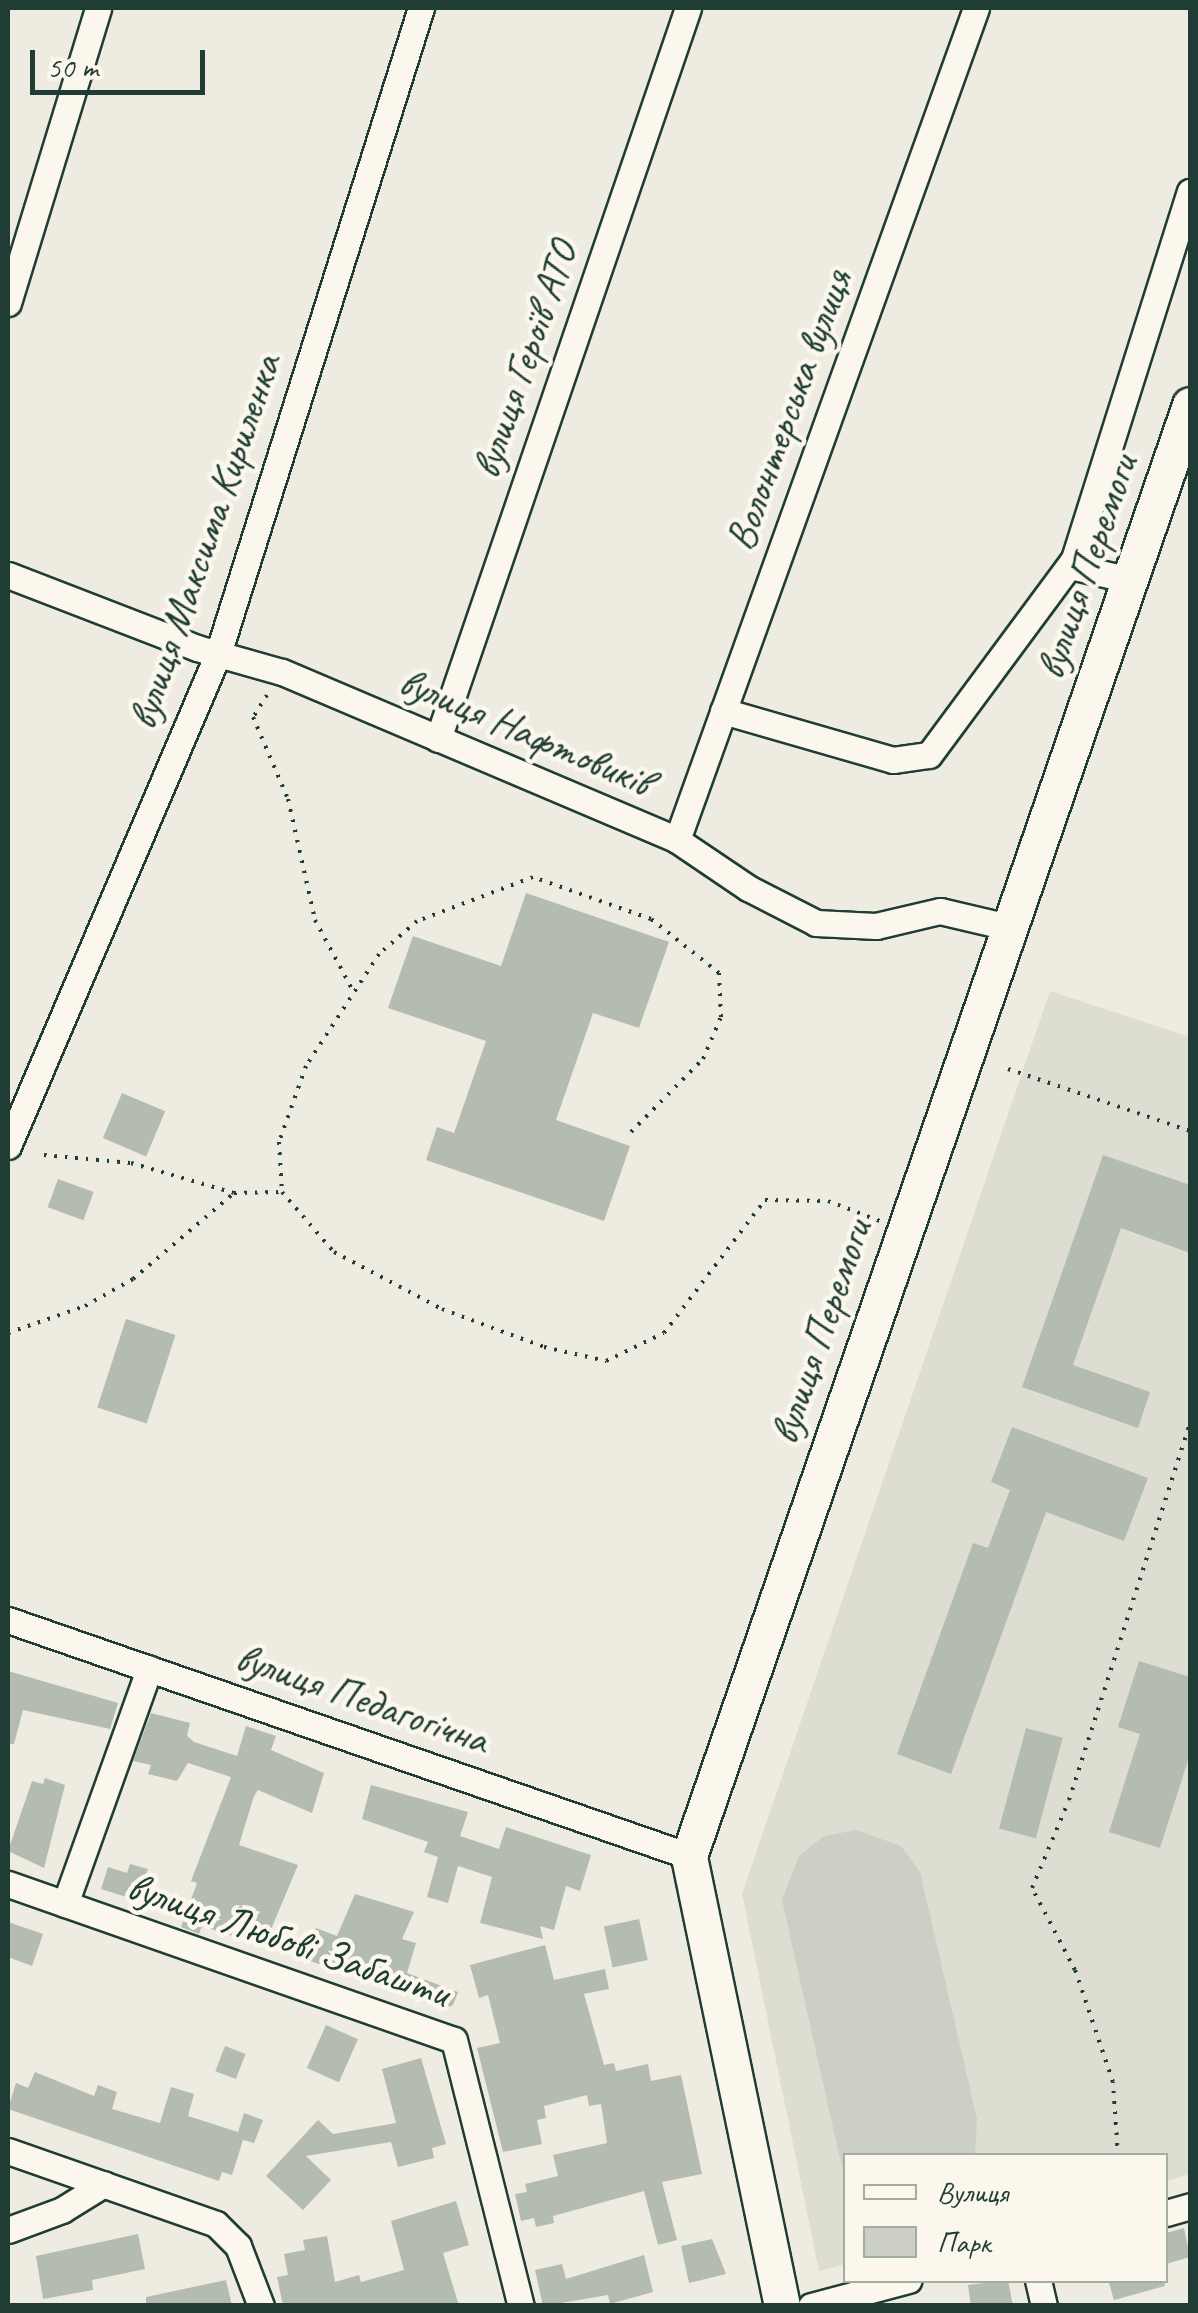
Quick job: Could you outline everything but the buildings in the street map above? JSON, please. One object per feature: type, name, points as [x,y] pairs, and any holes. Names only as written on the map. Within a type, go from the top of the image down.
[{"type":"street","points":[[8,303],[98,8]]},
{"type":"street","name":"вулиця Максима Кириленка","points":[[8,1146],[218,654],[421,8]]},
{"type":"street","name":"вулиця Героїв АТО","points":[[438,739],[688,8]]},
{"type":"street","name":"Волонтерська вулиця","points":[[677,840],[976,8]]},
{"type":"street","points":[[723,711],[893,760],[929,755],[1074,559],[1190,192]]},
{"type":"street","name":"вулиця Перемоги","points":[[689,1856],[1190,406]]},
{"type":"street","points":[[1074,559],[1078,568],[1130,580]]},
{"type":"street","name":"вулиця Нафтовиків","points":[[8,575],[218,654],[282,672],[677,840],[748,888],[816,923],[876,926],[940,911],[1008,927]]},
{"type":"street","name":"вулиця Педагогічна","points":[[8,1620],[689,1856]]},
{"type":"street","points":[[65,1904],[149,1669]]},
{"type":"street","points":[[689,1856],[782,2306]]},
{"type":"street","name":"вулиця Любові Забашти","points":[[8,1884],[454,2040],[520,2306]]},
{"type":"street","points":[[8,2151],[216,2224],[238,2246],[261,2306]]},
{"type":"street","points":[[8,2230],[62,2210],[104,2184]]},
{"type":"street","points":[[812,2306],[898,2283]]},
{"type":"path","points":[[282,672],[252,716],[288,800],[316,920],[353,991]]},
{"type":"path","points":[[631,1132],[682,1087],[721,1017],[719,973],[651,919],[533,877],[417,921],[379,954],[306,1066],[279,1142],[282,1192],[334,1252],[442,1309],[544,1347],[606,1361],[664,1333],[765,1200],[828,1201],[903,1230]]},
{"type":"path","points":[[1008,1069],[1190,1132]]},
{"type":"path","points":[[44,1156],[131,1164],[234,1193],[282,1192]]},
{"type":"path","points":[[8,1333],[85,1306],[133,1279],[234,1193]]},
{"type":"path","points":[[1118,2153],[1113,2082],[1076,1970],[1032,1888],[1069,1800],[1190,1423]]},
{"type":"shaded area","points":[[1050,991],[1190,1037],[1190,2174],[1168,2180],[1168,2153],[843,2153],[843,2265],[819,2271],[742,1894]]},
{"type":"green space","points":[[856,1830],[901,1846],[920,1872],[977,2119],[975,2153],[843,2153],[843,2167],[841,2163],[782,1900],[799,1856],[824,1836]]}]
